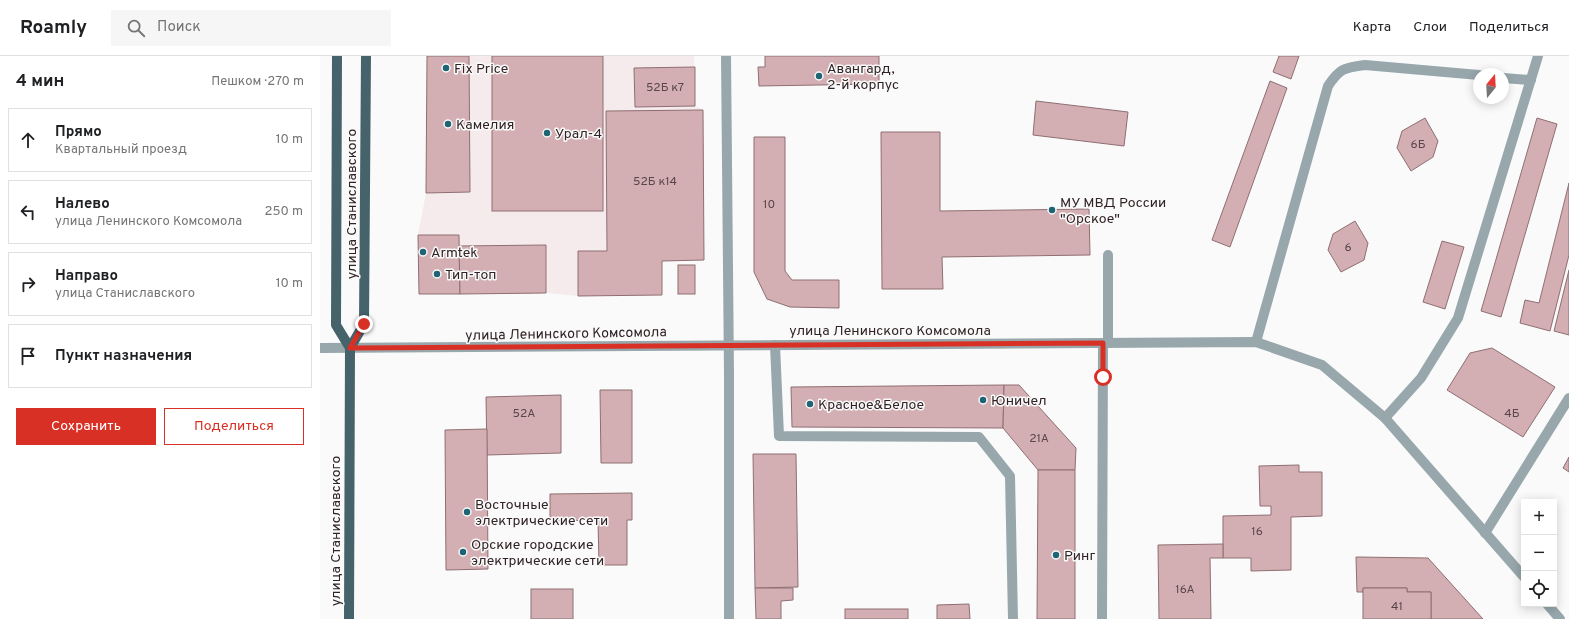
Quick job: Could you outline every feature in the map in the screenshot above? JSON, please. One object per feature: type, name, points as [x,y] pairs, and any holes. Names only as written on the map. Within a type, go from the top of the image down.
[{"type":"main road","name":"улица Станиславского","points":[[337,56],[336,325],[350,348]]},
{"type":"main road","name":"улица Станиславского","points":[[349,619],[350,348],[364,324],[366,56]]},
{"type":"street","points":[[726,56],[729,345],[729,619]]},
{"type":"street","points":[[1385,418],[1421,378],[1458,318],[1538,56]]},
{"type":"street","points":[[1256,342],[1328,86],[1337,73],[1350,67],[1365,65],[1473,75]]},
{"type":"street","points":[[1509,78],[1531,80]]},
{"type":"street","points":[[1102,619],[1105,343],[1108,255]]},
{"type":"street","name":"улица Ленинского Комсомола","points":[[320,348],[1256,342],[1322,365],[1385,418],[1521,575]]},
{"type":"street","points":[[775,345],[778,436],[979,437],[1010,476],[1013,619]]},
{"type":"street","points":[[1485,533],[1569,398]]},
{"type":"street","points":[[1550,607],[1560,619]]},
{"type":"shaded area","points":[[427,56],[694,56],[695,106],[703,110],[704,260],[662,261],[578,296],[546,293],[419,294],[418,235],[426,193]]},
{"type":"building","name":"Камелия","points":[[427,56],[469,56],[470,192],[426,193]]},
{"type":"building","name":"Урал-4","points":[[492,56],[603,56],[603,211],[492,211]]},
{"type":"building","name":"Авангард, 2-й корпус","points":[[765,56],[879,56],[879,84],[759,86],[758,67],[765,67]]},
{"type":"building","points":[[1279,56],[1299,56],[1291,79],[1273,72]]},
{"type":"building","points":[[695,67],[695,106],[635,107],[634,68]]},
{"type":"building","points":[[1270,81],[1287,88],[1230,247],[1212,240]]},
{"type":"building","points":[[1036,101],[1128,112],[1124,146],[1033,135]]},
{"type":"building","points":[[703,110],[704,260],[662,261],[662,295],[578,296],[578,251],[607,251],[606,111]]},
{"type":"building","points":[[1425,118],[1438,141],[1433,157],[1411,171],[1397,148],[1402,131]]},
{"type":"building","points":[[1537,118],[1557,124],[1501,317],[1481,311]]},
{"type":"building","name":"МУ МВД России \"Орское\"","points":[[881,132],[940,132],[940,211],[1089,209],[1090,255],[942,257],[943,289],[882,289]]},
{"type":"building","points":[[754,137],[785,137],[785,271],[792,280],[839,280],[839,308],[790,307],[767,299],[754,272]]},
{"type":"building","points":[[1569,183],[1569,255],[1550,331],[1520,323],[1525,300],[1539,303]]},
{"type":"building","points":[[1355,221],[1368,243],[1364,260],[1341,272],[1328,250],[1333,234]]},
{"type":"building","points":[[418,235],[459,235],[460,294],[419,294]]},
{"type":"building","points":[[1442,241],[1464,247],[1445,309],[1423,302]]},
{"type":"building","points":[[546,245],[546,293],[460,294],[459,246]]},
{"type":"building","points":[[678,265],[695,265],[695,294],[678,294]]},
{"type":"building","points":[[1569,270],[1569,335],[1554,331]]},
{"type":"building","points":[[1492,348],[1555,387],[1523,437],[1447,390],[1470,353]]},
{"type":"building","points":[[1004,385],[1003,428],[792,427],[791,387]]},
{"type":"building","points":[[1004,385],[1019,385],[1076,448],[1075,470],[1038,470],[1003,428]]},
{"type":"building","points":[[600,390],[632,390],[632,463],[601,463]]},
{"type":"building","points":[[561,395],[561,453],[487,455],[486,397]]},
{"type":"building","name":"Восточные электрические сети","points":[[487,429],[488,569],[446,570],[445,430]]},
{"type":"building","points":[[753,454],[796,454],[798,587],[755,588]]},
{"type":"building","points":[[1569,457],[1569,472],[1563,468]]},
{"type":"building","points":[[1299,465],[1299,472],[1322,472],[1322,516],[1291,517],[1291,570],[1251,571],[1251,558],[1223,558],[1223,516],[1271,515],[1271,506],[1260,506],[1259,466]]},
{"type":"building","points":[[1038,470],[1075,470],[1075,619],[1037,619]]},
{"type":"building","points":[[632,493],[632,520],[627,520],[627,565],[599,565],[598,520],[550,521],[550,494]]},
{"type":"building","points":[[1223,544],[1223,558],[1210,558],[1211,619],[1159,619],[1158,545]]},
{"type":"building","points":[[1356,557],[1428,558],[1483,619],[1431,619],[1431,592],[1407,592],[1407,588],[1363,588],[1363,592],[1357,592]]},
{"type":"building","points":[[755,588],[793,588],[793,600],[781,601],[781,619],[756,619]]},
{"type":"building","points":[[1363,588],[1407,588],[1407,592],[1431,592],[1431,619],[1363,619]]},
{"type":"building","points":[[531,589],[573,589],[573,619],[531,619]]},
{"type":"building","points":[[969,604],[970,619],[937,619],[937,605]]},
{"type":"building","points":[[845,609],[908,609],[908,619],[845,619]]},
{"type":"place","name":"Fix Price","points":[[446,68]]},
{"type":"place","name":"Авангард, 2-й корпус","points":[[819,76]]},
{"type":"place","name":"Камелия","points":[[448,124]]},
{"type":"place","name":"Урал-4","points":[[547,133]]},
{"type":"place","name":"МУ МВД России \"Орское\"","points":[[1052,210]]},
{"type":"place","name":"Armtek","points":[[423,252]]},
{"type":"place","name":"Тип-топ","points":[[437,274]]},
{"type":"place","name":"Юничел","points":[[983,400]]},
{"type":"place","name":"Красное&Белое","points":[[810,404]]},
{"type":"place","name":"Восточные электрические сети","points":[[467,512]]},
{"type":"place","name":"Орские городские электрические сети","points":[[463,552]]},
{"type":"place","name":"Ринг","points":[[1056,555]]},
{"type":"route","points":[[364,324],[350,348],[1103,343],[1103,377]]}]
